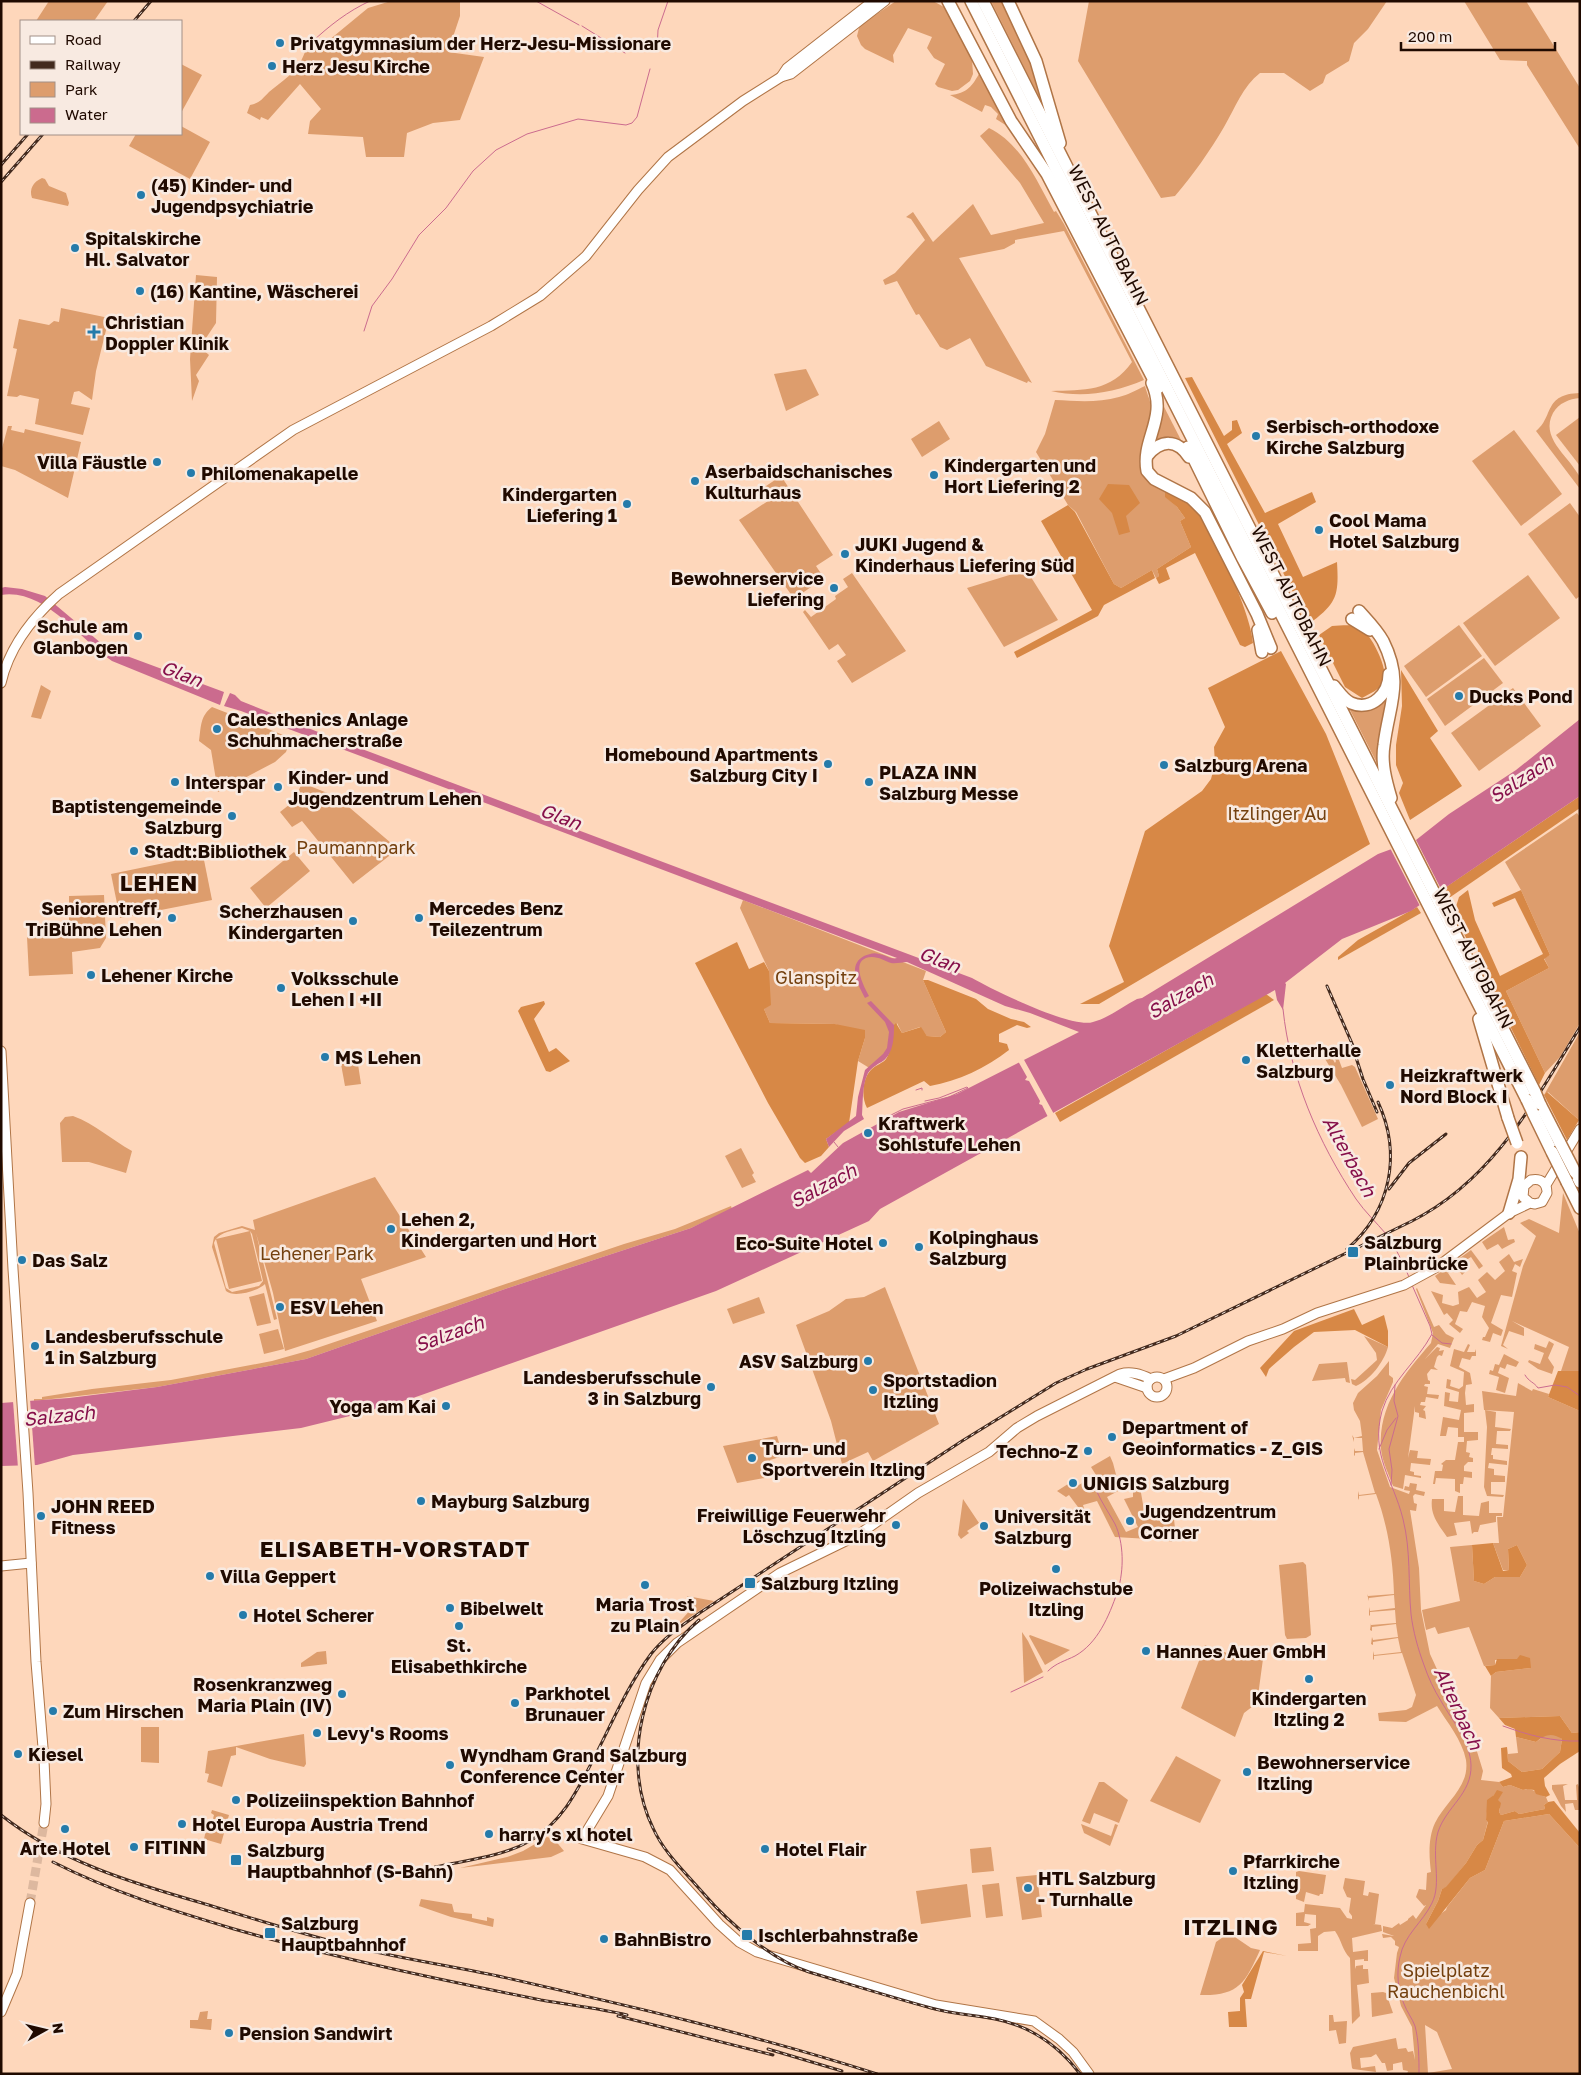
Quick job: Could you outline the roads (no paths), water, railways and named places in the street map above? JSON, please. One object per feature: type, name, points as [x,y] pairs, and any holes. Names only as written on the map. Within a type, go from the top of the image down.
[{"type":"highway","points":[[940,1],[950,11],[1011,121],[1047,174]]},
{"type":"highway","points":[[948,1],[957,15],[976,57]]},
{"type":"highway","name":"WEST AUTOBAHN","points":[[972,1],[1023,105],[1292,632],[1324,675],[1395,828]]},
{"type":"highway","name":"WEST AUTOBAHN","points":[[983,1],[1063,160],[1292,632]]},
{"type":"highway","points":[[1008,1],[1032,52]]},
{"type":"highway","points":[[1012,1],[1027,32],[1056,128],[1063,160]]},
{"type":"highway","points":[[1023,105],[1022,113],[1047,174],[1165,401],[1243,559],[1292,632]]},
{"type":"highway","points":[[1147,369],[1157,403],[1157,418],[1148,445],[1147,471],[1151,477],[1186,494],[1205,512],[1252,607],[1266,650]]},
{"type":"highway","points":[[1148,456],[1156,446],[1161,444],[1176,445],[1187,453],[1199,471]]},
{"type":"highway","points":[[1324,675],[1346,700],[1352,703],[1367,704],[1380,697],[1385,692],[1389,677],[1385,655],[1372,632],[1356,615],[1383,640],[1393,666],[1395,685],[1384,746],[1384,761],[1395,828]]},
{"type":"highway","name":"WEST AUTOBAHN","points":[[1301,643],[1537,1108],[1560,1143],[1577,1177]]},
{"type":"highway","name":"WEST AUTOBAHN","points":[[1438,912],[1470,989],[1531,1096]]},
{"type":"highway","points":[[1470,989],[1473,1007],[1483,1030],[1508,1118],[1526,1172],[1527,1182]]},
{"type":"highway","name":"WEST AUTOBAHN","points":[[1537,1108],[1552,1152],[1580,1208]]},
{"type":"highway","points":[[1509,1213],[1519,1179],[1521,1157]]},
{"type":"main road","points":[[781,77],[787,68],[873,1]]},
{"type":"main road","points":[[1,683],[5,668],[30,624],[54,598],[293,430],[491,326],[540,296],[561,279],[595,246],[638,190],[668,157],[728,112],[781,77],[791,74],[885,1]]},
{"type":"main road","points":[[1,1051],[13,1268],[28,1480],[35,1644],[45,1776],[46,1804],[44,1822]]},
{"type":"main road","points":[[1543,1183],[1554,1173],[1580,1129]]},
{"type":"main road","points":[[1535,1179],[1543,1183],[1548,1193],[1545,1200],[1538,1204],[1527,1200],[1522,1189],[1527,1182],[1535,1179]]},
{"type":"main road","points":[[1165,1383],[1182,1376],[1184,1372],[1266,1334],[1283,1329],[1324,1310],[1406,1284],[1419,1278],[1527,1200]]},
{"type":"main road","points":[[1089,2074],[1073,2052],[1034,2021],[936,2005],[757,1952],[739,1942],[724,1929],[670,1870],[645,1857],[582,1839],[608,1796],[643,1691],[655,1667],[677,1643],[791,1567],[858,1535],[918,1493],[970,1464],[1037,1416],[1115,1377],[1127,1375],[1148,1383]]},
{"type":"main road","points":[[1148,1383],[1156,1376],[1165,1383]]},
{"type":"main road","points":[[1148,1383],[1150,1394],[1156,1397],[1162,1395],[1165,1383]]},
{"type":"main road","points":[[1,1566],[31,1563]]},
{"type":"main road","points":[[1,2012],[17,1974],[30,1903]]},
{"type":"water","points":[[1,588],[22,589],[45,596],[108,649],[224,692],[220,705],[112,661],[47,607],[32,599],[17,595],[1,595]]},
{"type":"water","name":"Salzach","points":[[230,693],[241,701],[338,740],[972,978],[1032,1007],[1068,1020],[1083,1023],[1099,1020],[1142,998],[1378,854],[1416,840],[1449,814],[1516,770],[1580,719],[1580,796],[1411,911],[1342,939],[1285,983],[1283,1010],[1277,1000],[1275,990],[880,1209],[869,1221],[716,1291],[413,1398],[301,1428],[73,1455],[37,1465],[1,1466],[1,1403],[69,1398],[157,1387],[306,1359],[511,1287],[691,1228],[808,1170],[811,1173],[843,1143],[899,1112],[957,1094],[1079,1032],[1030,1013],[1005,1006],[907,962],[891,963],[872,957],[861,962],[859,967],[861,979],[869,996],[865,998],[855,970],[859,960],[873,953],[897,958],[224,706]]},
{"type":"water","points":[[871,1001],[894,1025],[891,1049],[887,1058],[871,1069],[866,1078],[862,1115],[864,1119],[844,1131],[829,1147],[826,1139],[856,1116],[858,1097],[865,1070],[887,1048],[889,1032],[885,1022],[867,1003]]},
{"type":"waterway","points":[[312,42],[339,19],[370,1]]},
{"type":"waterway","points":[[536,1],[579,25]]},
{"type":"waterway","points":[[657,51],[658,30],[668,1]]},
{"type":"waterway","points":[[582,26],[625,53]]},
{"type":"waterway","points":[[364,331],[372,306],[392,279],[419,235],[446,208],[473,171],[496,150],[527,134],[578,119],[626,125],[632,123],[637,117],[650,69]]},
{"type":"waterway","name":"Alterbach","points":[[1283,1009],[1292,1059],[1299,1084],[1318,1132],[1356,1199],[1393,1244],[1409,1277]]},
{"type":"waterway","points":[[916,1090],[922,1088],[922,1090]]},
{"type":"waterway","points":[[882,1122],[881,1120],[903,1109],[949,1097],[968,1088],[925,1101]]},
{"type":"waterway","points":[[834,1142],[838,1147]]},
{"type":"waterway","name":"Alterbach","points":[[1412,1285],[1432,1334],[1391,1390],[1386,1400],[1379,1427],[1379,1441],[1384,1466],[1399,1505],[1406,1531],[1411,1614],[1418,1646],[1438,1697],[1468,1748],[1471,1765],[1467,1784],[1438,1832],[1436,1841],[1435,1895],[1428,1910],[1405,1942],[1399,1963],[1398,1981],[1400,1993],[1415,2026],[1419,2050],[1419,2074]]},
{"type":"waterway","points":[[1432,1335],[1442,1343],[1451,1344]]},
{"type":"waterway","points":[[1525,1375],[1538,1388],[1555,1385],[1567,1387],[1580,1396]]},
{"type":"waterway","name":"Alterbach","points":[[1391,1485],[1392,1470],[1389,1449],[1398,1416],[1394,1401],[1395,1385]]},
{"type":"waterway","name":"Alterbach","points":[[1379,1449],[1387,1430],[1396,1418]]},
{"type":"waterway","points":[[1097,1492],[1115,1524],[1120,1540],[1122,1565],[1118,1590]]},
{"type":"waterway","points":[[1048,1671],[1057,1664],[1083,1651],[1090,1644],[1102,1628],[1117,1593]]},
{"type":"waterway","points":[[1011,1692],[1043,1677]]},
{"type":"waterway","points":[[1503,1726],[1541,1737],[1580,1741]]},
{"type":"tunnel","points":[[30,1903],[44,1823]]},
{"type":"railway","points":[[135,20],[151,1]]},
{"type":"railway","points":[[1,165],[27,135]]},
{"type":"railway","points":[[1,182],[42,135]]},
{"type":"railway","points":[[1327,986],[1354,1048]]},
{"type":"railway","points":[[435,1867],[507,1851],[530,1841],[552,1824],[575,1793],[628,1691],[651,1654],[668,1636],[701,1612],[962,1441],[1056,1383],[1087,1369],[1176,1336],[1412,1221],[1441,1204],[1466,1184],[1509,1137],[1528,1111],[1580,1027]]},
{"type":"railway","points":[[1351,1042],[1363,1079],[1377,1112]]},
{"type":"railway","points":[[1347,1249],[1362,1234],[1374,1217],[1388,1181],[1389,1142],[1378,1102]]},
{"type":"railway","points":[[1389,1189],[1409,1163],[1446,1134]]},
{"type":"railway","points":[[699,1620],[680,1640],[664,1663],[651,1689],[638,1745],[638,1774],[643,1802],[653,1828],[663,1846],[676,1863],[738,1928],[781,1959],[809,1972],[931,2008],[1008,2022],[1032,2032],[1053,2046],[1080,2074]]},
{"type":"railway","points":[[1,1815],[47,1845],[97,1869],[280,1927],[358,1948],[498,1976],[689,2021],[830,2059],[877,2074]]},
{"type":"railway","points":[[53,1862],[142,1900],[272,1940],[425,1976],[541,2000],[627,2015]]},
{"type":"railway","points":[[618,2016],[773,2055]]},
{"type":"railway","points":[[768,2049],[842,2071]]},
{"type":"place","name":"Privatgymnasium der Herz-Jesu-Missionare","points":[[280,43]]},
{"type":"place","name":"Herz Jesu Kirche","points":[[272,66]]},
{"type":"place","name":"(45) Kinder- und Jugendpsychiatrie","points":[[141,195]]},
{"type":"place","name":"Spitalskirche Hl. Salvator","points":[[75,248]]},
{"type":"place","name":"(16) Kantine, Wäscherei","points":[[140,291]]},
{"type":"place","name":"Christian Doppler Klinik","points":[[94,332]]},
{"type":"place","name":"Serbisch-orthodoxe Kirche Salzburg","points":[[1256,436]]},
{"type":"place","name":"Villa Fäustle","points":[[157,462]]},
{"type":"place","name":"Philomenakapelle","points":[[191,473]]},
{"type":"place","name":"Kindergarten und Hort Liefering 2","points":[[934,475]]},
{"type":"place","name":"Aserbaidschanisches Kulturhaus","points":[[695,481]]},
{"type":"place","name":"Kindergarten Liefering 1","points":[[627,504]]},
{"type":"place","name":"Cool Mama Hotel Salzburg","points":[[1319,530]]},
{"type":"place","name":"JUKI Jugend & Kinderhaus Liefering Süd","points":[[845,554]]},
{"type":"place","name":"Bewohnerservice Liefering","points":[[834,588]]},
{"type":"place","name":"Schule am Glanbogen","points":[[138,636]]},
{"type":"place","name":"Ducks Pond","points":[[1459,696]]},
{"type":"place","name":"Calesthenics Anlage Schuhmacherstraße","points":[[217,729]]},
{"type":"place","name":"Homebound Apartments Salzburg City I","points":[[828,764]]},
{"type":"place","name":"Salzburg Arena","points":[[1164,765]]},
{"type":"place","name":"Interspar","points":[[175,782]]},
{"type":"place","name":"PLAZA INN Salzburg Messe","points":[[869,782]]},
{"type":"place","name":"Kinder- und Jugendzentrum Lehen","points":[[278,787]]},
{"type":"place","name":"Baptistengemeinde Salzburg","points":[[232,816]]},
{"type":"place","name":"Stadt:Bibliothek","points":[[134,851]]},
{"type":"place","name":"Seniorentreff, TriBühne Lehen","points":[[172,918]]},
{"type":"place","name":"Mercedes Benz Teilezentrum","points":[[419,918]]},
{"type":"place","name":"Scherzhausen Kindergarten","points":[[353,921]]},
{"type":"place","name":"Lehener Kirche","points":[[91,975]]},
{"type":"place","name":"Volksschule Lehen I +II","points":[[281,988]]},
{"type":"place","name":"MS Lehen","points":[[325,1057]]},
{"type":"place","name":"Kletterhalle Salzburg","points":[[1246,1060]]},
{"type":"place","name":"Heizkraftwerk Nord Block I","points":[[1390,1085]]},
{"type":"place","name":"Kraftwerk Sohlstufe Lehen","points":[[868,1133]]},
{"type":"place","name":"Lehen 2, Kindergarten und Hort","points":[[391,1229]]},
{"type":"place","name":"Eco-Suite Hotel","points":[[883,1243]]},
{"type":"place","name":"Kolpinghaus Salzburg","points":[[919,1247]]},
{"type":"place","name":"Salzburg Plainbrücke","points":[[1353,1252]]},
{"type":"place","name":"Das Salz","points":[[22,1260]]},
{"type":"place","name":"ESV Lehen","points":[[280,1307]]},
{"type":"place","name":"Landesberufsschule 1 in Salzburg","points":[[35,1346]]},
{"type":"place","name":"ASV Salzburg","points":[[868,1361]]},
{"type":"place","name":"Landesberufsschule 3 in Salzburg","points":[[711,1387]]},
{"type":"place","name":"Sportstadion Itzling","points":[[873,1390]]},
{"type":"place","name":"Yoga am Kai","points":[[446,1406]]},
{"type":"place","name":"Department of Geoinformatics - Z_GIS","points":[[1112,1437]]},
{"type":"place","name":"Techno-Z","points":[[1088,1451]]},
{"type":"place","name":"Turn- und Sportverein Itzling","points":[[752,1458]]},
{"type":"place","name":"UNIGIS Salzburg","points":[[1073,1483]]},
{"type":"place","name":"Mayburg Salzburg","points":[[421,1501]]},
{"type":"place","name":"JOHN REED Fitness","points":[[41,1516]]},
{"type":"place","name":"Jugendzentrum Corner","points":[[1130,1521]]},
{"type":"place","name":"Freiwillige Feuerwehr Löschzug Itzling","points":[[896,1525]]},
{"type":"place","name":"Universität Salzburg","points":[[984,1526]]},
{"type":"place","name":"Polizeiwachstube Itzling","points":[[1056,1569]]},
{"type":"place","name":"Villa Geppert","points":[[210,1576]]},
{"type":"place","name":"Salzburg Itzling","points":[[750,1583]]},
{"type":"place","name":"Maria Trost zu Plain","points":[[645,1585]]},
{"type":"place","name":"Bibelwelt","points":[[450,1608]]},
{"type":"place","name":"Hotel Scherer","points":[[243,1615]]},
{"type":"place","name":"St. Elisabethkirche","points":[[459,1626]]},
{"type":"place","name":"Hannes Auer GmbH","points":[[1146,1651]]},
{"type":"place","name":"Kindergarten Itzling 2","points":[[1309,1679]]},
{"type":"place","name":"Rosenkranzweg Maria Plain (IV)","points":[[342,1694]]},
{"type":"place","name":"Parkhotel Brunauer","points":[[515,1703]]},
{"type":"place","name":"Zum Hirschen","points":[[53,1711]]},
{"type":"place","name":"Levy's Rooms","points":[[317,1733]]},
{"type":"place","name":"Kiesel","points":[[18,1754]]},
{"type":"place","name":"Wyndham Grand Salzburg Conference Center","points":[[450,1765]]},
{"type":"place","name":"Bewohnerservice Itzling","points":[[1247,1772]]},
{"type":"place","name":"Polizeiinspektion Bahnhof","points":[[236,1800]]},
{"type":"place","name":"Hotel Europa Austria Trend","points":[[182,1824]]},
{"type":"place","name":"Arte Hotel","points":[[65,1829]]},
{"type":"place","name":"harry’s xl hotel","points":[[489,1834]]},
{"type":"place","name":"FITINN","points":[[134,1847]]},
{"type":"place","name":"Hotel Flair","points":[[765,1849]]},
{"type":"place","name":"Salzburg Hauptbahnhof (S-Bahn)","points":[[236,1860]]},
{"type":"place","name":"Pfarrkirche Itzling","points":[[1233,1871]]},
{"type":"place","name":"HTL Salzburg - Turnhalle","points":[[1028,1888]]},
{"type":"place","name":"Salzburg Hauptbahnhof","points":[[270,1933]]},
{"type":"place","name":"Ischlerbahnstraße","points":[[747,1935]]},
{"type":"place","name":"BahnBistro","points":[[604,1939]]},
{"type":"place","name":"Pension Sandwirt","points":[[229,2033]]},
{"type":"district","name":"LEHEN","points":[[159,882]]},
{"type":"district","name":"ELISABETH-VORSTADT","points":[[395,1548]]},
{"type":"district","name":"ITZLING","points":[[1231,1926]]},
{"type":"water label","name":"Glan","points":[[182,673]]},
{"type":"water label","name":"Glan","points":[[561,816]]},
{"type":"water label","name":"Glan","points":[[940,959]]},
{"type":"park label","name":"Itzlinger Au","points":[[1277,813]]},
{"type":"park label","name":"Paumannpark","points":[[356,847]]},
{"type":"park label","name":"Glanspitz","points":[[816,977]]},
{"type":"park label","name":"Lehener Park","points":[[317,1253]]},
{"type":"park label","name":"Spielplatz Rauchenbichl","points":[[1446,1980]]}]
